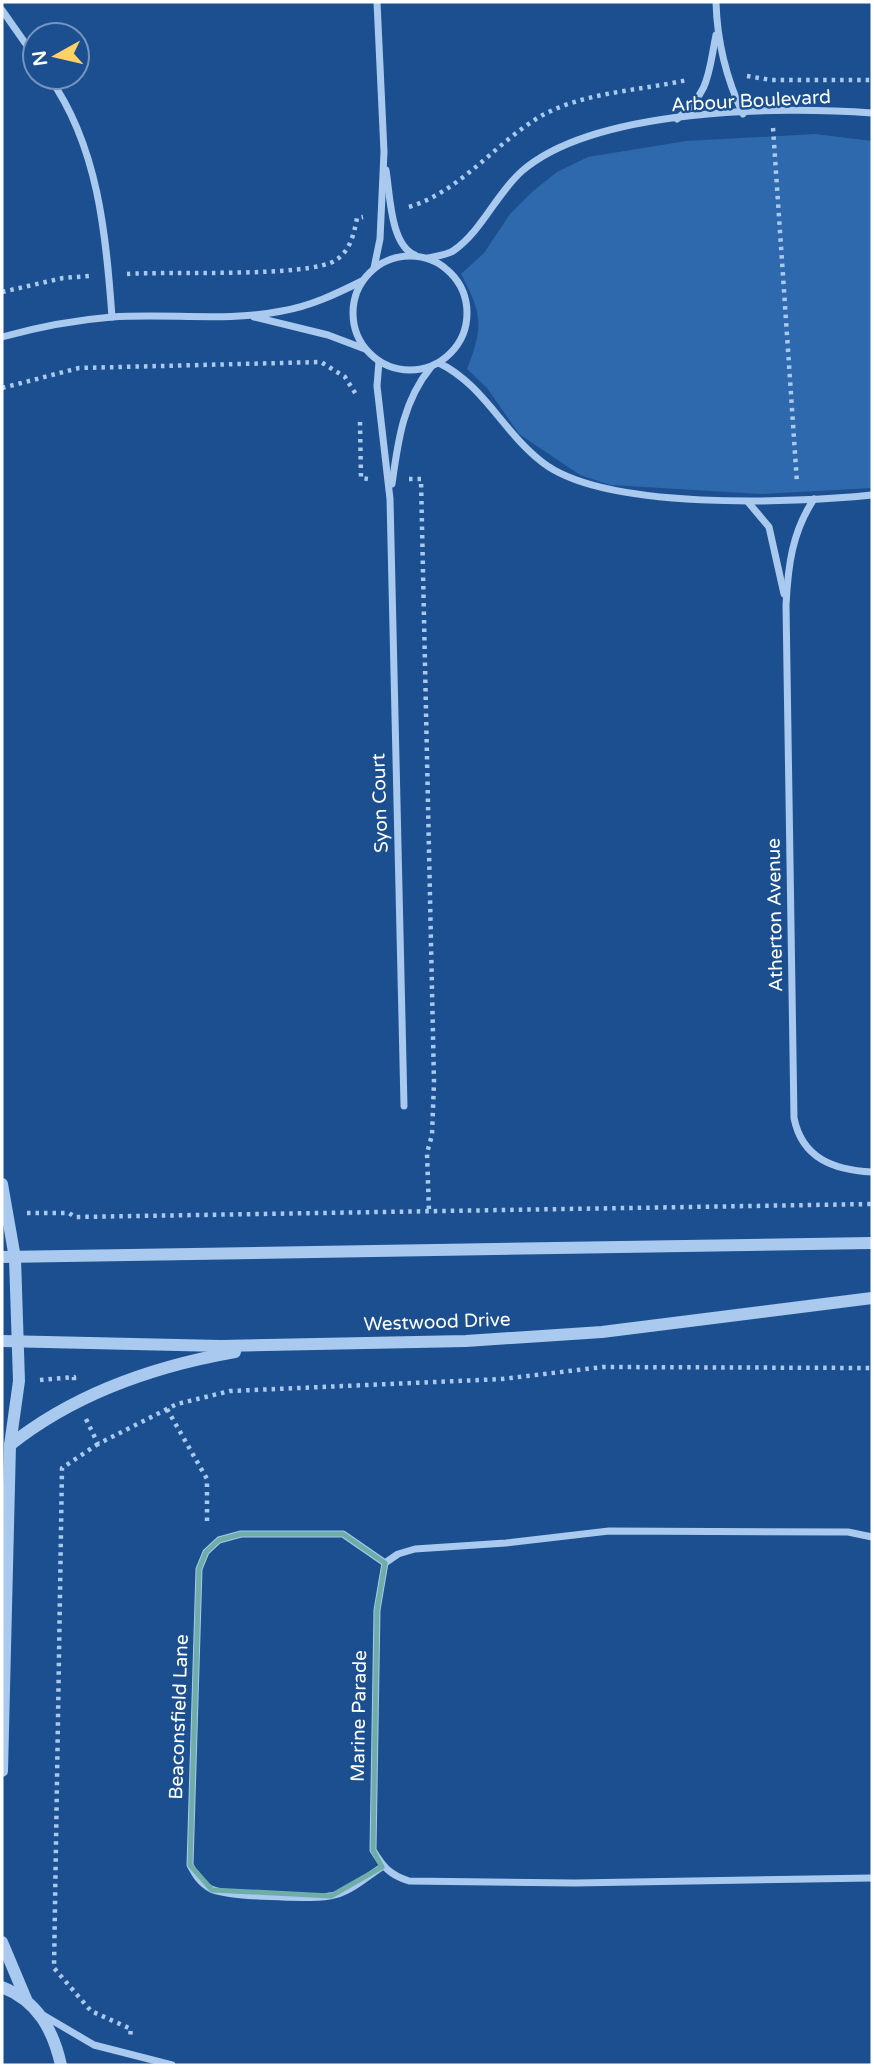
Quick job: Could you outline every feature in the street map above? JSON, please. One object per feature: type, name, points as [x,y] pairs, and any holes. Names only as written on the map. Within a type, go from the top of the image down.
[{"type":"street","points":[[374,268],[380,239],[384,152],[377,2]]},
{"type":"street","points":[[716,2],[717,31],[727,74],[743,114]]},
{"type":"street","points":[[2,10],[21,37]]},
{"type":"street","points":[[677,119],[697,103],[703,92],[717,31]]},
{"type":"street","points":[[58,91],[78,124],[99,201],[112,317]]},
{"type":"street","name":"Arbour Boulevard","points":[[428,258],[452,252],[475,229],[508,185],[523,170],[545,156],[605,131],[677,119],[772,112],[872,113]]},
{"type":"street","points":[[246,316],[328,335],[365,349],[379,361],[404,370],[431,367],[439,363],[461,339],[467,323],[464,291],[443,265],[408,252],[400,240],[392,209],[384,152]]},
{"type":"street","points":[[365,349],[356,333],[353,316],[355,298],[362,281],[374,268],[402,256],[418,256]]},
{"type":"street","points":[[2,337],[34,328],[112,317],[246,316],[306,306],[362,281]]},
{"type":"street","points":[[379,361],[377,386],[390,480]]},
{"type":"street","points":[[439,363],[468,380],[520,443],[543,464],[565,476],[633,493],[748,502],[872,495]]},
{"type":"street","points":[[390,480],[408,402],[415,386],[431,367]]},
{"type":"street","name":"Syon Court","points":[[390,480],[404,1106]]},
{"type":"street","points":[[786,605],[795,534],[800,520],[814,499]]},
{"type":"street","points":[[748,502],[769,527],[786,605]]},
{"type":"street","name":"Atherton Avenue","points":[[786,605],[794,1118],[797,1135],[812,1155],[837,1167],[872,1172]]},
{"type":"street","points":[[2,1184],[18,1339],[19,1381],[10,1446],[2,1771]]},
{"type":"street","points":[[8,1257],[872,1243]]},
{"type":"street","name":"Westwood Drive","points":[[2,1341],[18,1339],[221,1346],[539,1338],[872,1298]]},
{"type":"street","points":[[10,1446],[49,1417],[78,1402],[161,1369],[277,1345]]},
{"type":"street","points":[[219,1540],[241,1534],[344,1534],[384,1563],[398,1554],[415,1549],[506,1543],[610,1531],[848,1532],[872,1537]]},
{"type":"street","name":"Beaconsfield Lane","points":[[219,1540],[206,1552],[199,1569],[190,1865],[198,1880],[212,1889],[231,1894],[331,1896],[349,1889],[382,1867]]},
{"type":"street","name":"Marine Parade","points":[[382,1867],[373,1850],[377,1610],[384,1563]]},
{"type":"street","points":[[382,1867],[393,1876],[409,1881],[447,1883],[872,1878]]},
{"type":"street","points":[[2,1942],[9,1966],[27,2001]]},
{"type":"street","points":[[2,1987],[94,2045],[172,2065]]},
{"type":"street","points":[[40,2013],[55,2038],[61,2065]]},
{"type":"path","points":[[771,80],[872,80]]},
{"type":"path","points":[[772,112],[798,501]]},
{"type":"path","points":[[2,292],[63,278],[319,267]]},
{"type":"path","points":[[2,388],[27,379],[79,368],[321,362],[345,377],[355,390],[359,402]]},
{"type":"path","points":[[359,415],[361,478],[421,478],[433,1082],[432,1135],[427,1153],[429,1211]]},
{"type":"path","points":[[5,1213],[69,1213],[75,1217],[872,1204]]},
{"type":"path","points":[[127,2055],[131,2029],[91,2011],[54,1968],[62,1468],[98,1444],[167,1409],[230,1391],[502,1379],[603,1367],[872,1368]]},
{"type":"path","points":[[19,1381],[74,1377],[78,1402],[98,1444]]},
{"type":"path","points":[[167,1409],[208,1479],[208,1527],[219,1540]]},
{"type":"highlighted area","points":[[241,1534],[343,1534],[385,1563],[377,1610],[373,1850],[382,1867],[331,1896],[212,1890],[190,1865],[199,1569],[206,1552],[219,1540]]},
{"type":"shaded area","points":[[815,134],[872,141],[872,488],[761,494],[610,485],[580,475],[519,434],[487,388],[467,369],[476,341],[478,320],[477,310],[461,274],[484,253],[510,214],[557,172],[588,157],[686,141]]}]
